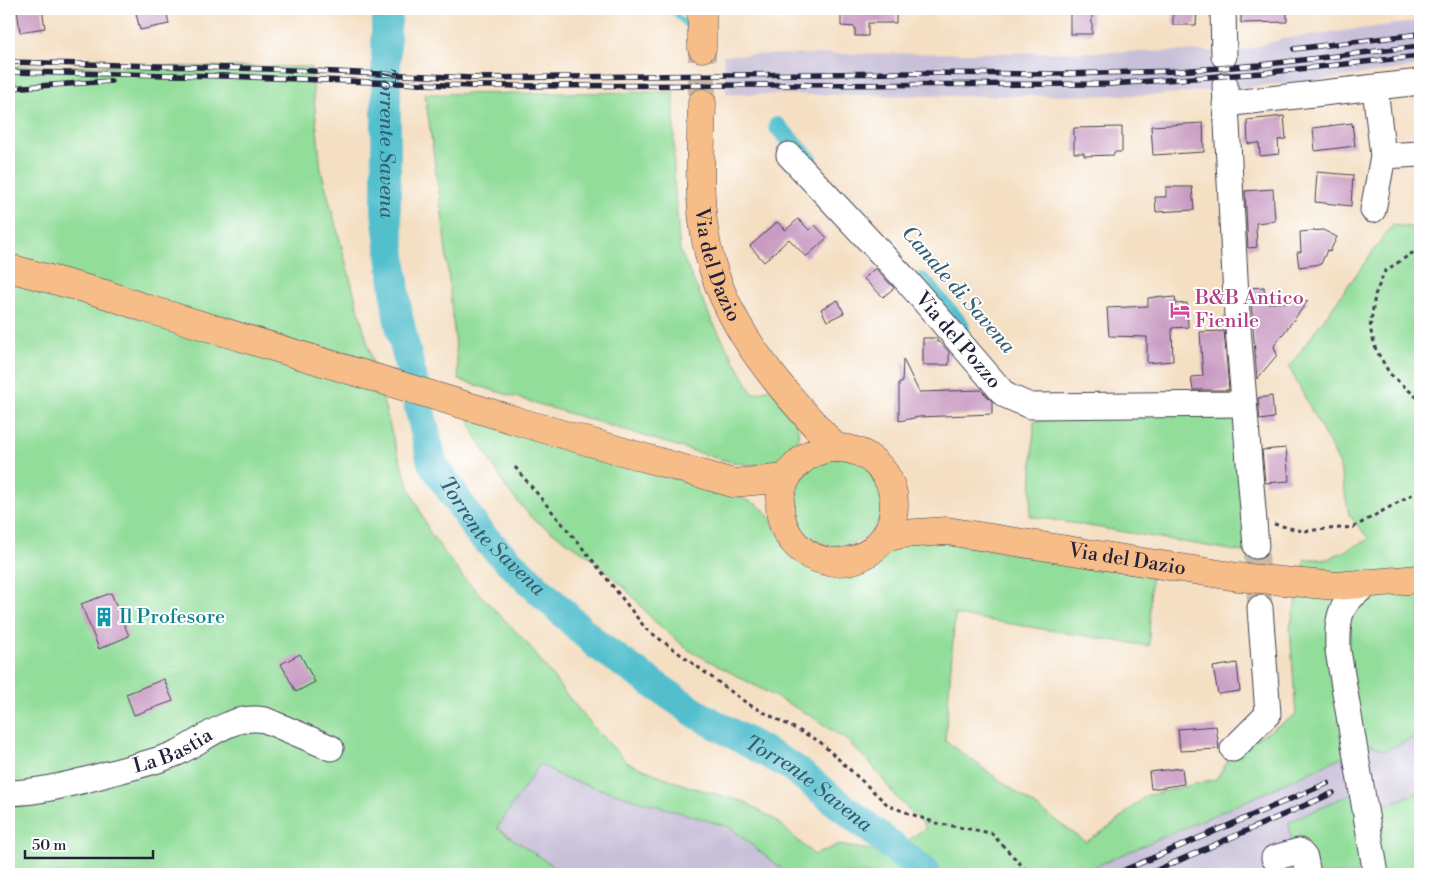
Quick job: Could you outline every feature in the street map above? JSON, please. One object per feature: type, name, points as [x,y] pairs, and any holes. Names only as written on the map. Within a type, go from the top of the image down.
[{"type":"main road","points":[[702,9],[702,48]]},
{"type":"main road","name":"Via del Dazio","points":[[702,103],[701,187],[704,230],[718,284],[746,341],[796,404],[836,448]]},
{"type":"main road","points":[[9,268],[79,286],[145,308],[527,424],[733,483],[780,516]]},
{"type":"main road","name":"Via del Dazio","points":[[794,468],[818,450],[836,448],[862,454],[874,461],[890,483],[894,496],[893,518],[884,538],[873,550],[858,559],[842,563],[825,562],[809,556],[796,546],[786,532],[780,516],[780,497],[794,468],[804,439],[796,404]]},
{"type":"main road","points":[[733,483],[794,468]]},
{"type":"main road","name":"Via del Dazio","points":[[894,496],[921,516],[947,530]]},
{"type":"main road","name":"Via del Dazio","points":[[884,538],[947,530],[1238,577],[1336,586],[1420,579]]},
{"type":"street","points":[[1223,9],[1224,56]]},
{"type":"street","points":[[1256,546],[1243,404],[1225,95],[1374,88],[1420,82]]},
{"type":"street","points":[[1373,210],[1382,150],[1374,88]]},
{"type":"street","points":[[1382,150],[1420,154]]},
{"type":"street","name":"Via del Pozzo","points":[[788,155],[907,281],[1005,394],[1030,406],[1243,404]]},
{"type":"street","points":[[1308,583],[1328,604],[1337,621],[1338,651],[1376,874]]},
{"type":"street","points":[[1337,621],[1350,598],[1370,583]]},
{"type":"street","points":[[1233,749],[1268,714],[1260,608]]},
{"type":"street","name":"La Bastia","points":[[9,793],[52,788],[135,767],[176,753],[238,720],[254,718],[265,720],[331,748]]},
{"type":"street","points":[[1274,858],[1299,851],[1305,858],[1308,874]]},
{"type":"path","points":[[1420,248],[1386,271],[1375,294],[1370,328],[1376,350],[1390,374],[1420,400]]},
{"type":"path","points":[[514,467],[590,557],[646,630],[748,704],[819,741],[889,806],[936,823],[991,833],[1027,871],[1038,874]]},
{"type":"path","points":[[1254,519],[1302,531],[1354,527],[1420,490]]},
{"type":"shaded area","points":[[1420,21],[1420,66],[1321,80],[1158,95],[726,94],[723,55],[1246,50],[1282,39]]},
{"type":"shaded area","points":[[1420,735],[1420,791],[1379,809],[1375,783],[1289,822],[1295,874],[1078,874],[1262,794],[1369,744],[1384,751]]},
{"type":"shaded area","points":[[540,764],[563,778],[729,827],[788,874],[565,874],[496,828]]},
{"type":"green space","points":[[9,66],[311,67],[321,170],[395,445],[410,489],[430,533],[462,576],[528,644],[565,693],[597,731],[628,763],[687,786],[745,802],[774,819],[814,855],[838,845],[876,851],[909,840],[926,827],[895,796],[871,764],[846,740],[811,716],[687,649],[653,620],[626,589],[590,557],[533,519],[508,491],[474,433],[469,419],[739,497],[758,505],[767,513],[780,536],[800,557],[826,568],[840,570],[863,566],[899,543],[924,539],[1151,576],[1149,646],[955,615],[945,741],[1086,842],[1111,826],[1145,796],[1216,779],[1234,752],[1296,715],[1290,628],[1305,559],[1328,559],[1369,539],[1349,515],[1339,463],[1289,367],[1392,225],[1420,228],[1420,735],[1384,751],[1369,744],[1262,794],[1078,874],[788,874],[729,827],[563,778],[540,764],[497,828],[565,874],[9,874]]},
{"type":"green space","points":[[674,92],[674,181],[680,251],[712,321],[753,394],[770,389],[791,414],[797,426],[797,442],[793,448],[786,456],[770,464],[752,465],[723,460],[459,380],[442,214],[425,94]]},
{"type":"green space","points":[[1241,408],[1254,554],[1030,516],[1034,421]]},
{"type":"green space","points":[[838,456],[855,460],[870,469],[879,484],[883,501],[879,518],[870,533],[855,542],[838,546],[821,542],[806,533],[797,518],[793,501],[797,484],[806,469],[821,460]]},
{"type":"green space","points":[[1375,783],[1379,808],[1420,791],[1420,874],[1295,874],[1289,822]]},
{"type":"building","points":[[17,9],[42,9],[45,28],[20,32]]},
{"type":"building","points":[[135,9],[166,9],[169,24],[140,30]]},
{"type":"building","points":[[841,9],[896,9],[896,23],[868,23],[868,36],[855,36],[855,27],[841,26]]},
{"type":"building","points":[[1070,9],[1092,9],[1092,34],[1070,34]]},
{"type":"building","points":[[1173,9],[1197,9],[1196,25],[1173,25]]},
{"type":"building","points":[[1241,9],[1287,9],[1287,22],[1241,23]]},
{"type":"building","points":[[1284,116],[1286,139],[1278,140],[1279,154],[1260,156],[1259,143],[1248,144],[1247,120]]},
{"type":"building","points":[[1203,123],[1204,152],[1153,155],[1151,126]]},
{"type":"building","points":[[1352,123],[1355,146],[1315,151],[1313,128]]},
{"type":"building","points":[[1122,127],[1122,152],[1114,152],[1114,155],[1084,156],[1084,153],[1074,153],[1074,128]]},
{"type":"building","points":[[1317,172],[1353,175],[1351,206],[1315,202]]},
{"type":"building","points":[[1166,187],[1192,187],[1194,210],[1156,212],[1155,197],[1166,197]]},
{"type":"building","points":[[1273,189],[1275,221],[1256,223],[1257,247],[1248,248],[1245,191]]},
{"type":"building","points":[[798,219],[809,230],[815,225],[827,238],[806,257],[789,239],[764,262],[750,246],[777,222],[786,230]]},
{"type":"building","points":[[1323,230],[1337,237],[1330,251],[1327,250],[1321,264],[1299,267],[1297,252],[1301,252],[1300,232]]},
{"type":"building","points":[[875,268],[894,288],[883,297],[864,279]]},
{"type":"building","points":[[1264,287],[1266,303],[1308,301],[1274,346],[1277,355],[1257,379],[1250,288]]},
{"type":"building","points":[[1162,296],[1163,298],[1175,297],[1176,304],[1187,303],[1188,327],[1172,328],[1173,361],[1147,363],[1147,337],[1109,336],[1107,308],[1148,306],[1148,298]]},
{"type":"building","points":[[838,300],[844,313],[827,321],[821,309]]},
{"type":"building","points":[[1224,331],[1229,390],[1193,390],[1191,377],[1203,376],[1200,332]]},
{"type":"building","points":[[923,338],[937,338],[937,342],[940,342],[949,352],[949,365],[923,365]]},
{"type":"building","points":[[903,359],[919,392],[981,390],[992,401],[992,414],[919,417],[899,421],[899,383],[902,383]]},
{"type":"building","points":[[1272,396],[1274,418],[1260,420],[1258,398]]},
{"type":"building","points":[[1286,448],[1289,481],[1265,483],[1262,450]]},
{"type":"building","name":"Il Profesore","points":[[111,593],[129,636],[99,649],[81,604]]},
{"type":"building","points":[[300,654],[315,682],[296,692],[281,664]]},
{"type":"building","points":[[1237,663],[1240,691],[1218,694],[1213,667]]},
{"type":"building","points":[[164,679],[173,701],[134,715],[126,694]]},
{"type":"building","points":[[1216,726],[1219,749],[1180,751],[1178,729]]},
{"type":"building","points":[[1182,768],[1184,784],[1151,789],[1149,772]]},
{"type":"waterway","name":"Torrente Savena","points":[[389,9],[386,27],[386,211],[398,317],[432,462],[479,533],[597,645],[697,714],[792,767],[927,874]]},
{"type":"waterway","name":"Canale di Savena","points":[[671,9],[692,31]]},
{"type":"waterway","name":"Canale di Savena","points":[[777,126],[809,160]]},
{"type":"waterway","name":"Canale di Savena","points":[[922,281],[961,326]]},
{"type":"tunnel","points":[[702,48],[702,103]]},
{"type":"tunnel","points":[[1256,546],[1260,608]]},
{"type":"railway","points":[[1294,49],[1420,34]]},
{"type":"railway","points":[[9,62],[268,69],[472,78],[903,73],[1063,74],[1178,71],[1260,65],[1420,46]]},
{"type":"railway","points":[[9,72],[226,76],[471,86],[1111,84],[1262,73],[1420,56]]},
{"type":"railway","points":[[9,88],[111,81]]},
{"type":"railway","points":[[1115,874],[1328,783]]},
{"type":"railway","points":[[1148,874],[1333,793]]},
{"type":"place","name":"B&B Antico Fienile","points":[[1180,310]]},
{"type":"place","name":"Il Profesore","points":[[104,617]]}]
